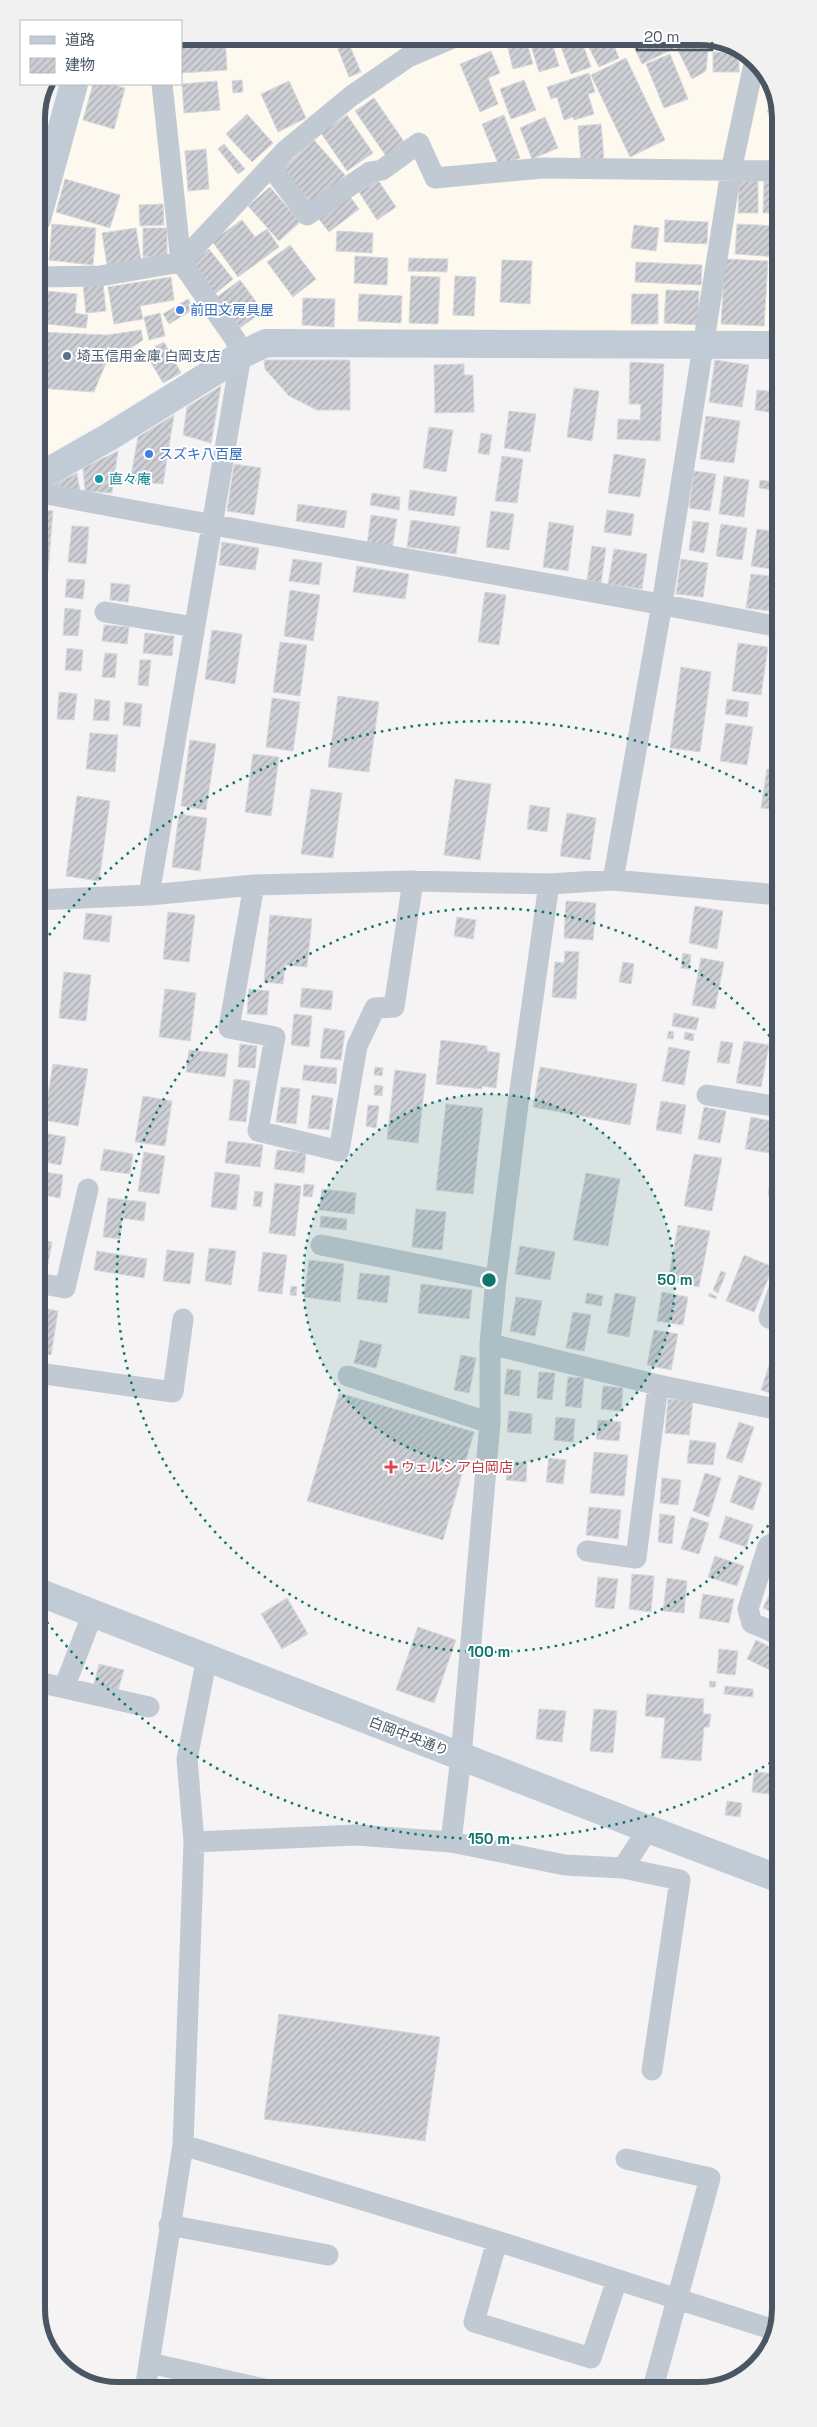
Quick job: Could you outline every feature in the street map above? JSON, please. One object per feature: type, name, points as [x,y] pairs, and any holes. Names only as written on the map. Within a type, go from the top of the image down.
[{"type":"street","points":[[45,276],[100,276],[181,262],[286,150],[350,97],[408,57],[437,45]]},
{"type":"street","points":[[613,880],[662,604],[731,171],[753,69]]},
{"type":"street","points":[[45,187],[74,85]]},
{"type":"street","points":[[149,895],[210,526],[241,355],[235,339],[181,262],[162,85]]},
{"type":"street","points":[[271,167],[307,215],[370,172],[382,170],[419,143],[435,178],[543,168],[772,171]]},
{"type":"street","points":[[45,473],[109,437],[256,346],[280,342],[772,345]]},
{"type":"street","points":[[45,494],[210,526],[662,604],[772,626]]},
{"type":"street","points":[[105,612],[194,627]]},
{"type":"street","points":[[45,900],[149,895],[254,885],[413,881],[550,884],[613,880],[772,895]]},
{"type":"street","points":[[254,885],[229,1028],[275,1036],[258,1131],[339,1151],[357,1046],[375,1008],[394,1007],[413,881]]},
{"type":"street","points":[[451,1842],[461,1757],[490,1423],[490,1344],[496,1280],[518,1104],[550,884]]},
{"type":"street","points":[[707,1095],[772,1106]]},
{"type":"street","points":[[45,1284],[65,1288],[88,1189]]},
{"type":"street","points":[[321,1245],[496,1280]]},
{"type":"street","points":[[45,1374],[173,1392],[183,1319]]},
{"type":"street","points":[[490,1344],[658,1385],[772,1408]]},
{"type":"street","points":[[348,1376],[490,1423]]},
{"type":"street","points":[[587,1551],[636,1558],[658,1385]]},
{"type":"street","points":[[772,1544],[768,1546],[748,1609],[752,1623],[772,1632]]},
{"type":"street","name":"白岡中央通り","points":[[45,1595],[648,1830],[772,1876]]},
{"type":"street","points":[[64,1688],[93,1613]]},
{"type":"street","points":[[146,2382],[169,2225],[183,2145],[194,1842],[187,1758],[207,1657]]},
{"type":"street","points":[[45,1684],[149,1707]]},
{"type":"street","points":[[623,1868],[648,1830]]},
{"type":"street","points":[[194,1842],[356,1835],[451,1842],[565,1865],[623,1868],[680,1880],[652,2070]]},
{"type":"street","points":[[183,2145],[497,2241],[769,2328]]},
{"type":"street","points":[[626,2159],[710,2178],[655,2382]]},
{"type":"street","points":[[169,2225],[328,2255]]},
{"type":"street","points":[[497,2241],[474,2322],[591,2358],[617,2280]]},
{"type":"street","points":[[150,2362],[234,2382]]},
{"type":"shaded area","points":[[182,45],[704,45],[727,51],[744,60],[760,77],[770,99],[772,118],[772,333],[553,329],[258,329],[45,456],[45,240],[88,85],[182,85]]},
{"type":"building","points":[[182,45],[226,45],[227,70],[182,73]]},
{"type":"building","points":[[349,45],[361,72],[349,77],[338,49]]},
{"type":"building","points":[[507,45],[528,45],[533,64],[513,69]]},
{"type":"building","points":[[531,45],[553,45],[559,66],[539,72]]},
{"type":"building","points":[[560,45],[583,45],[591,67],[571,74]]},
{"type":"building","points":[[588,45],[614,45],[619,58],[599,67]]},
{"type":"building","points":[[633,45],[671,45],[673,49],[642,64]]},
{"type":"building","points":[[675,45],[708,45],[706,71],[692,79]]},
{"type":"building","points":[[491,51],[500,73],[488,78],[498,104],[480,112],[460,64]]},
{"type":"building","points":[[713,52],[731,53],[739,57],[739,72],[713,72]]},
{"type":"building","points":[[670,54],[688,99],[664,108],[646,64]]},
{"type":"building","points":[[626,58],[665,140],[630,157],[591,75]]},
{"type":"building","points":[[589,73],[595,92],[588,94],[594,114],[574,120],[573,117],[564,120],[557,97],[551,99],[547,87]]},
{"type":"building","points":[[242,80],[243,92],[233,93],[232,81]]},
{"type":"building","points":[[524,80],[536,110],[511,119],[500,89]]},
{"type":"building","points":[[217,81],[220,110],[184,113],[182,84]]},
{"type":"building","points":[[289,81],[306,118],[278,132],[261,94]]},
{"type":"building","points":[[93,85],[114,85],[125,88],[114,129],[83,120]]},
{"type":"building","points":[[374,98],[405,143],[386,156],[355,111]]},
{"type":"building","points":[[771,104],[772,114],[767,112]]},
{"type":"building","points":[[247,114],[273,143],[252,162],[226,134]]},
{"type":"building","points":[[347,115],[373,153],[347,171],[321,133]]},
{"type":"building","points":[[504,115],[520,158],[499,166],[482,124]]},
{"type":"building","points":[[545,117],[558,148],[532,159],[520,128]]},
{"type":"building","points":[[601,124],[604,160],[581,162],[578,126]]},
{"type":"building","points":[[314,140],[345,175],[313,204],[282,169]]},
{"type":"building","points":[[224,144],[245,169],[238,174],[218,149]]},
{"type":"building","points":[[206,149],[209,189],[188,191],[185,151]]},
{"type":"building","points":[[65,179],[120,195],[110,228],[56,212]]},
{"type":"building","points":[[378,180],[396,207],[377,220],[359,192]]},
{"type":"building","points":[[739,181],[758,181],[758,213],[738,213]]},
{"type":"building","points":[[764,181],[772,182],[772,213],[763,213]]},
{"type":"building","points":[[270,187],[300,222],[279,241],[248,206]]},
{"type":"building","points":[[349,195],[359,209],[329,232],[318,218]]},
{"type":"building","points":[[163,204],[164,225],[140,226],[139,205]]},
{"type":"building","points":[[242,220],[255,237],[267,229],[279,247],[238,277],[212,241]]},
{"type":"building","points":[[665,220],[708,222],[707,244],[664,242]]},
{"type":"building","points":[[52,224],[96,228],[93,265],[49,260]]},
{"type":"building","points":[[737,224],[772,226],[772,257],[735,254]]},
{"type":"building","points":[[634,225],[659,228],[656,251],[631,248]]},
{"type":"building","points":[[136,228],[141,260],[107,265],[102,233]]},
{"type":"building","points":[[143,228],[167,228],[167,256],[143,257]]},
{"type":"building","points":[[337,231],[373,233],[372,253],[336,251]]},
{"type":"building","points":[[290,245],[316,279],[293,297],[267,262]]},
{"type":"building","points":[[209,249],[233,279],[215,294],[191,264]]},
{"type":"building","points":[[355,256],[388,258],[387,285],[354,283]]},
{"type":"building","points":[[409,258],[448,259],[447,272],[408,271]]},
{"type":"building","points":[[725,259],[768,261],[764,326],[721,324]]},
{"type":"building","points":[[502,260],[532,261],[530,304],[500,302]]},
{"type":"building","points":[[636,262],[702,265],[701,285],[635,282]]},
{"type":"building","points":[[411,276],[440,277],[438,324],[409,323]]},
{"type":"building","points":[[455,276],[476,277],[474,316],[453,315]]},
{"type":"building","points":[[171,277],[174,300],[140,306],[143,319],[114,324],[108,287]]},
{"type":"building","points":[[240,280],[263,311],[240,328],[217,297]]},
{"type":"building","points":[[103,284],[106,311],[86,313],[83,286]]},
{"type":"building","points":[[666,290],[699,291],[698,325],[664,323]]},
{"type":"building","points":[[45,291],[77,294],[75,313],[88,315],[86,328],[45,324]]},
{"type":"building","points":[[359,294],[402,296],[401,323],[358,321]]},
{"type":"building","points":[[632,294],[658,294],[658,324],[631,324]]},
{"type":"building","points":[[303,298],[335,299],[334,327],[302,325]]},
{"type":"building","points":[[188,299],[194,309],[169,324],[163,314]]},
{"type":"building","points":[[160,313],[165,336],[149,340],[144,317]]},
{"type":"building","points":[[141,330],[143,340],[105,365],[94,392],[45,389],[45,332],[107,335]]},
{"type":"building","points":[[164,342],[181,373],[163,383],[145,352]]},
{"type":"building","points":[[264,360],[350,360],[350,410],[317,410],[289,396],[265,369]]},
{"type":"building","points":[[715,360],[749,365],[742,407],[709,402]]},
{"type":"building","points":[[630,362],[664,364],[660,441],[617,439],[618,419],[640,420],[641,404],[629,404]]},
{"type":"building","points":[[464,364],[464,375],[473,375],[474,412],[435,413],[434,365]]},
{"type":"building","points":[[221,386],[211,443],[183,435],[187,407]]},
{"type":"building","points":[[574,388],[599,391],[592,441],[567,437]]},
{"type":"building","points":[[757,390],[772,392],[772,413],[755,410]]},
{"type":"building","points":[[509,411],[536,414],[530,452],[504,448]]},
{"type":"building","points":[[174,415],[163,484],[130,481],[138,437]]},
{"type":"building","points":[[706,416],[740,421],[734,463],[700,459]]},
{"type":"building","points":[[429,427],[453,430],[446,472],[423,468]]},
{"type":"building","points":[[481,433],[492,435],[489,455],[478,453]]},
{"type":"building","name":"直々庵","points":[[118,451],[112,493],[85,491],[83,468]]},
{"type":"building","points":[[614,454],[646,459],[640,497],[608,493]]},
{"type":"building","points":[[502,456],[523,459],[517,503],[495,501]]},
{"type":"building","points":[[234,464],[261,468],[254,515],[227,511]]},
{"type":"building","points":[[694,471],[716,474],[710,511],[689,508]]},
{"type":"building","points":[[77,473],[80,491],[56,488],[55,484]]},
{"type":"building","points":[[724,476],[749,480],[744,517],[719,514]]},
{"type":"building","points":[[760,480],[772,482],[772,490],[759,488]]},
{"type":"building","points":[[410,490],[457,497],[454,516],[408,510]]},
{"type":"building","points":[[372,493],[400,497],[399,510],[370,505]]},
{"type":"building","points":[[298,504],[347,511],[344,528],[296,521]]},
{"type":"building","points":[[45,510],[53,511],[48,572],[45,572]]},
{"type":"building","points":[[607,510],[634,514],[631,536],[604,532]]},
{"type":"building","points":[[491,511],[514,514],[509,550],[486,547]]},
{"type":"building","points":[[371,515],[397,519],[392,549],[367,545]]},
{"type":"building","points":[[411,520],[460,527],[456,554],[407,547]]},
{"type":"building","points":[[693,521],[709,523],[704,553],[689,550]]},
{"type":"building","points":[[549,522],[574,526],[568,571],[543,567]]},
{"type":"building","points":[[721,524],[747,528],[742,560],[716,556]]},
{"type":"building","points":[[72,526],[89,527],[86,564],[68,562]]},
{"type":"building","points":[[757,529],[772,531],[772,569],[751,566]]},
{"type":"building","points":[[222,542],[259,548],[255,570],[219,565]]},
{"type":"building","points":[[592,546],[606,548],[601,583],[587,580]]},
{"type":"building","points":[[614,549],[647,554],[642,589],[608,584]]},
{"type":"building","points":[[293,559],[322,563],[319,585],[289,581]]},
{"type":"building","points":[[681,559],[708,563],[703,597],[676,594]]},
{"type":"building","points":[[357,566],[409,574],[405,599],[353,592]]},
{"type":"building","points":[[751,574],[772,576],[772,611],[746,608]]},
{"type":"building","points":[[67,579],[85,580],[83,599],[65,597]]},
{"type":"building","points":[[111,583],[130,585],[128,602],[110,600]]},
{"type":"building","points":[[290,590],[320,595],[313,641],[284,636]]},
{"type":"building","points":[[485,592],[506,595],[499,645],[478,642]]},
{"type":"building","points":[[65,608],[81,610],[78,636],[63,635]]},
{"type":"building","points":[[104,625],[129,627],[127,644],[102,641]]},
{"type":"building","points":[[212,630],[242,634],[235,684],[205,679]]},
{"type":"building","points":[[145,633],[174,636],[172,656],[143,653]]},
{"type":"building","points":[[280,642],[307,645],[300,696],[273,692]]},
{"type":"building","points":[[738,643],[768,647],[761,695],[732,691]]},
{"type":"building","points":[[67,648],[83,650],[81,671],[65,670]]},
{"type":"building","points":[[105,653],[117,654],[115,678],[102,677]]},
{"type":"building","points":[[140,660],[151,660],[148,686],[138,685]]},
{"type":"building","points":[[681,667],[711,672],[700,752],[670,748]]},
{"type":"building","points":[[59,692],[77,694],[74,720],[57,719]]},
{"type":"building","points":[[338,696],[379,702],[369,772],[328,767]]},
{"type":"building","points":[[272,698],[300,702],[293,751],[266,747]]},
{"type":"building","points":[[95,699],[110,701],[109,721],[93,720]]},
{"type":"building","points":[[727,699],[749,702],[747,717],[725,714]]},
{"type":"building","points":[[125,702],[142,704],[140,727],[123,725]]},
{"type":"building","points":[[726,723],[753,727],[747,765],[720,761]]},
{"type":"building","points":[[90,733],[118,735],[115,772],[86,769]]},
{"type":"building","points":[[190,740],[216,744],[206,810],[181,806]]},
{"type":"building","points":[[253,754],[279,757],[271,816],[245,812]]},
{"type":"building","points":[[767,769],[772,770],[772,809],[761,808]]},
{"type":"building","points":[[455,779],[491,784],[480,860],[444,855]]},
{"type":"building","points":[[311,789],[342,793],[333,858],[301,854]]},
{"type":"building","points":[[77,796],[110,801],[99,881],[66,876]]},
{"type":"building","points":[[530,805],[550,808],[547,832],[527,829]]},
{"type":"building","points":[[567,813],[596,818],[590,860],[560,856]]},
{"type":"building","points":[[179,814],[207,818],[200,871],[172,867]]},
{"type":"building","points":[[566,901],[596,903],[593,940],[564,938]]},
{"type":"building","points":[[695,906],[723,911],[717,949],[689,943]]},
{"type":"building","points":[[168,912],[195,915],[189,962],[163,959]]},
{"type":"building","points":[[86,913],[112,916],[109,942],[83,939]]},
{"type":"building","points":[[270,915],[312,919],[307,967],[285,965],[283,984],[264,982]]},
{"type":"building","points":[[457,917],[476,920],[473,939],[454,936]]},
{"type":"building","points":[[565,951],[579,952],[576,999],[552,997],[555,962],[564,963]]},
{"type":"building","points":[[683,953],[691,955],[689,969],[681,968]]},
{"type":"building","points":[[701,958],[724,962],[715,1009],[692,1005]]},
{"type":"building","points":[[623,962],[634,964],[631,984],[619,982]]},
{"type":"building","points":[[64,972],[91,975],[86,1021],[59,1018]]},
{"type":"building","points":[[302,988],[333,991],[331,1010],[300,1007]]},
{"type":"building","points":[[165,989],[196,993],[190,1041],[159,1037]]},
{"type":"building","points":[[249,989],[269,991],[267,1015],[247,1014]]},
{"type":"building","points":[[674,1013],[699,1018],[696,1030],[672,1026]]},
{"type":"building","points":[[294,1014],[312,1016],[309,1047],[291,1045]]},
{"type":"building","points":[[324,1028],[345,1031],[341,1060],[320,1058]]},
{"type":"building","points":[[669,1031],[674,1032],[673,1039],[667,1038]]},
{"type":"building","points":[[685,1032],[694,1034],[693,1041],[684,1039]]},
{"type":"building","points":[[441,1040],[487,1046],[487,1051],[500,1053],[496,1088],[482,1086],[482,1089],[436,1084]]},
{"type":"building","points":[[721,1041],[733,1043],[729,1064],[717,1062]]},
{"type":"building","points":[[744,1041],[769,1045],[761,1087],[736,1083]]},
{"type":"building","points":[[240,1044],[257,1046],[255,1068],[238,1067]]},
{"type":"building","points":[[669,1047],[690,1051],[684,1085],[662,1081]]},
{"type":"building","points":[[189,1050],[228,1054],[225,1077],[186,1072]]},
{"type":"building","points":[[53,1064],[88,1069],[78,1126],[45,1120]]},
{"type":"building","points":[[304,1065],[337,1068],[336,1084],[302,1080]]},
{"type":"building","points":[[375,1067],[383,1068],[382,1076],[374,1075]]},
{"type":"building","points":[[540,1067],[637,1084],[630,1125],[533,1107]]},
{"type":"building","points":[[395,1070],[426,1074],[418,1143],[387,1139]]},
{"type":"building","points":[[234,1079],[250,1081],[246,1122],[229,1120]]},
{"type":"building","points":[[375,1085],[383,1086],[382,1096],[374,1095]]},
{"type":"building","points":[[281,1087],[300,1089],[296,1124],[276,1122]]},
{"type":"building","points":[[312,1095],[333,1098],[329,1130],[308,1128]]},
{"type":"building","points":[[143,1096],[172,1101],[165,1146],[135,1142]]},
{"type":"building","points":[[661,1101],[686,1105],[681,1134],[656,1130]]},
{"type":"building","points":[[446,1104],[483,1108],[473,1194],[436,1190]]},
{"type":"building","points":[[368,1105],[379,1106],[376,1128],[366,1126]]},
{"type":"building","points":[[704,1107],[726,1111],[720,1143],[698,1139]]},
{"type":"building","points":[[751,1117],[772,1121],[772,1138],[769,1153],[745,1149]]},
{"type":"building","points":[[45,1133],[66,1137],[61,1165],[45,1162]]},
{"type":"building","points":[[228,1141],[263,1145],[260,1167],[225,1163]]},
{"type":"building","points":[[104,1149],[133,1154],[130,1174],[100,1170]]},
{"type":"building","points":[[277,1150],[306,1153],[304,1173],[274,1169]]},
{"type":"building","points":[[144,1152],[165,1156],[159,1194],[138,1191]]},
{"type":"building","points":[[694,1154],[722,1158],[712,1211],[684,1206]]},
{"type":"building","points":[[772,1171],[772,1196],[768,1195]]},
{"type":"building","points":[[45,1172],[63,1175],[60,1198],[45,1195]]},
{"type":"building","points":[[215,1172],[240,1175],[236,1210],[211,1207]]},
{"type":"building","points":[[586,1173],[620,1179],[608,1246],[573,1240]]},
{"type":"building","points":[[275,1183],[301,1186],[295,1236],[269,1233]]},
{"type":"building","points":[[304,1184],[314,1185],[312,1197],[303,1196]]},
{"type":"building","points":[[322,1189],[356,1193],[354,1214],[319,1210]]},
{"type":"building","points":[[255,1191],[263,1192],[261,1207],[253,1206]]},
{"type":"building","points":[[108,1198],[146,1202],[144,1221],[122,1218],[120,1239],[103,1237]]},
{"type":"building","points":[[416,1209],[446,1212],[442,1250],[412,1247]]},
{"type":"building","points":[[45,1210],[48,1211],[45,1228]]},
{"type":"building","points":[[321,1216],[347,1219],[346,1230],[320,1227]]},
{"type":"building","points":[[678,1225],[710,1231],[699,1287],[668,1281]]},
{"type":"building","points":[[45,1240],[52,1242],[48,1265],[45,1264]]},
{"type":"building","points":[[520,1246],[555,1252],[550,1280],[515,1274]]},
{"type":"building","points":[[209,1248],[236,1251],[231,1285],[205,1281]]},
{"type":"building","points":[[167,1250],[194,1253],[190,1284],[163,1281]]},
{"type":"building","points":[[97,1251],[147,1259],[144,1278],[94,1270]]},
{"type":"building","points":[[263,1252],[287,1255],[282,1294],[258,1291]]},
{"type":"building","points":[[744,1255],[772,1267],[754,1312],[726,1301]]},
{"type":"building","points":[[309,1260],[344,1264],[340,1302],[304,1297]]},
{"type":"building","points":[[721,1271],[726,1273],[718,1293],[713,1290]]},
{"type":"building","points":[[360,1273],[390,1276],[387,1303],[357,1299]]},
{"type":"building","points":[[421,1284],[472,1290],[469,1319],[418,1313]]},
{"type":"building","points":[[291,1286],[297,1287],[296,1296],[290,1295]]},
{"type":"building","points":[[662,1292],[688,1297],[683,1325],[657,1321]]},
{"type":"building","points":[[587,1293],[603,1296],[601,1306],[585,1303]]},
{"type":"building","points":[[615,1293],[636,1297],[629,1337],[607,1333]]},
{"type":"building","points":[[710,1293],[717,1297],[716,1299],[708,1296]]},
{"type":"building","points":[[516,1297],[542,1301],[535,1336],[510,1331]]},
{"type":"building","points":[[45,1308],[58,1311],[51,1355],[45,1354]]},
{"type":"building","points":[[573,1312],[591,1315],[584,1351],[566,1348]]},
{"type":"building","points":[[654,1330],[678,1334],[671,1370],[647,1365]]},
{"type":"building","points":[[360,1340],[382,1345],[376,1368],[354,1363]]},
{"type":"building","points":[[461,1355],[476,1358],[469,1393],[454,1390]]},
{"type":"building","points":[[772,1356],[772,1394],[761,1390]]},
{"type":"building","points":[[507,1369],[521,1371],[519,1396],[504,1394]]},
{"type":"building","points":[[539,1372],[555,1373],[552,1400],[537,1398]]},
{"type":"building","points":[[568,1377],[584,1378],[581,1408],[565,1406]]},
{"type":"building","points":[[603,1386],[623,1388],[621,1411],[601,1409]]},
{"type":"building","name":"ウェルシア白岡店","points":[[339,1393],[474,1432],[443,1540],[307,1501]]},
{"type":"building","points":[[668,1399],[693,1401],[689,1435],[665,1433]]},
{"type":"building","points":[[509,1411],[532,1414],[531,1434],[507,1432]]},
{"type":"building","points":[[556,1417],[575,1419],[573,1442],[554,1440]]},
{"type":"building","points":[[598,1420],[621,1422],[619,1441],[596,1439]]},
{"type":"building","points":[[739,1422],[754,1427],[742,1463],[726,1458]]},
{"type":"building","points":[[690,1440],[716,1443],[713,1465],[687,1463]]},
{"type":"building","points":[[594,1452],[628,1455],[624,1496],[590,1493]]},
{"type":"building","points":[[549,1458],[566,1460],[563,1484],[546,1482]]},
{"type":"building","points":[[508,1461],[527,1463],[526,1482],[506,1480]]},
{"type":"building","points":[[705,1473],[721,1478],[709,1517],[693,1511]]},
{"type":"building","points":[[739,1475],[762,1483],[753,1510],[730,1502]]},
{"type":"building","points":[[662,1478],[681,1480],[678,1505],[660,1503]]},
{"type":"building","points":[[589,1507],[621,1510],[618,1539],[586,1535]]},
{"type":"building","points":[[660,1514],[675,1516],[672,1544],[658,1542]]},
{"type":"building","points":[[726,1516],[753,1525],[746,1547],[719,1538]]},
{"type":"building","points":[[691,1517],[709,1523],[699,1554],[681,1549]]},
{"type":"building","points":[[715,1556],[744,1566],[737,1586],[708,1577]]},
{"type":"building","points":[[632,1574],[654,1576],[651,1612],[629,1609]]},
{"type":"building","points":[[598,1577],[618,1579],[614,1609],[595,1607]]},
{"type":"building","points":[[667,1578],[687,1581],[684,1613],[663,1611]]},
{"type":"building","points":[[770,1593],[772,1594],[772,1612],[763,1608]]},
{"type":"building","points":[[703,1594],[734,1599],[729,1623],[699,1618]]},
{"type":"building","points":[[287,1598],[308,1634],[282,1649],[261,1614]]},
{"type":"building","points":[[418,1627],[456,1640],[434,1703],[396,1690]]},
{"type":"building","points":[[756,1640],[772,1648],[772,1671],[747,1659]]},
{"type":"building","points":[[719,1649],[738,1651],[735,1675],[717,1673]]},
{"type":"building","points":[[99,1664],[124,1670],[117,1694],[93,1688]]},
{"type":"building","points":[[710,1681],[716,1682],[715,1687],[709,1687]]},
{"type":"building","points":[[725,1686],[753,1689],[753,1697],[724,1694]]},
{"type":"building","points":[[647,1694],[704,1699],[703,1714],[711,1714],[709,1727],[704,1727],[701,1761],[661,1758],[665,1718],[645,1716]]},
{"type":"building","points":[[539,1709],[566,1711],[562,1742],[536,1739]]},
{"type":"building","points":[[594,1709],[617,1711],[613,1753],[590,1751]]},
{"type":"building","points":[[754,1772],[772,1773],[772,1794],[752,1792]]},
{"type":"building","points":[[727,1801],[742,1803],[740,1817],[725,1815]]},
{"type":"building","points":[[279,2014],[440,2037],[425,2141],[264,2119]]},
{"type":"place","name":"前田文房具屋","points":[[180,310]]},
{"type":"place","name":"埼玉信用金庫 白岡支店","points":[[67,356]]},
{"type":"place","name":"スズキ八百屋","points":[[149,454]]},
{"type":"place","name":"直々庵","points":[[99,479]]},
{"type":"place","name":"ウェルシア白岡店","points":[[391,1467]]}]
